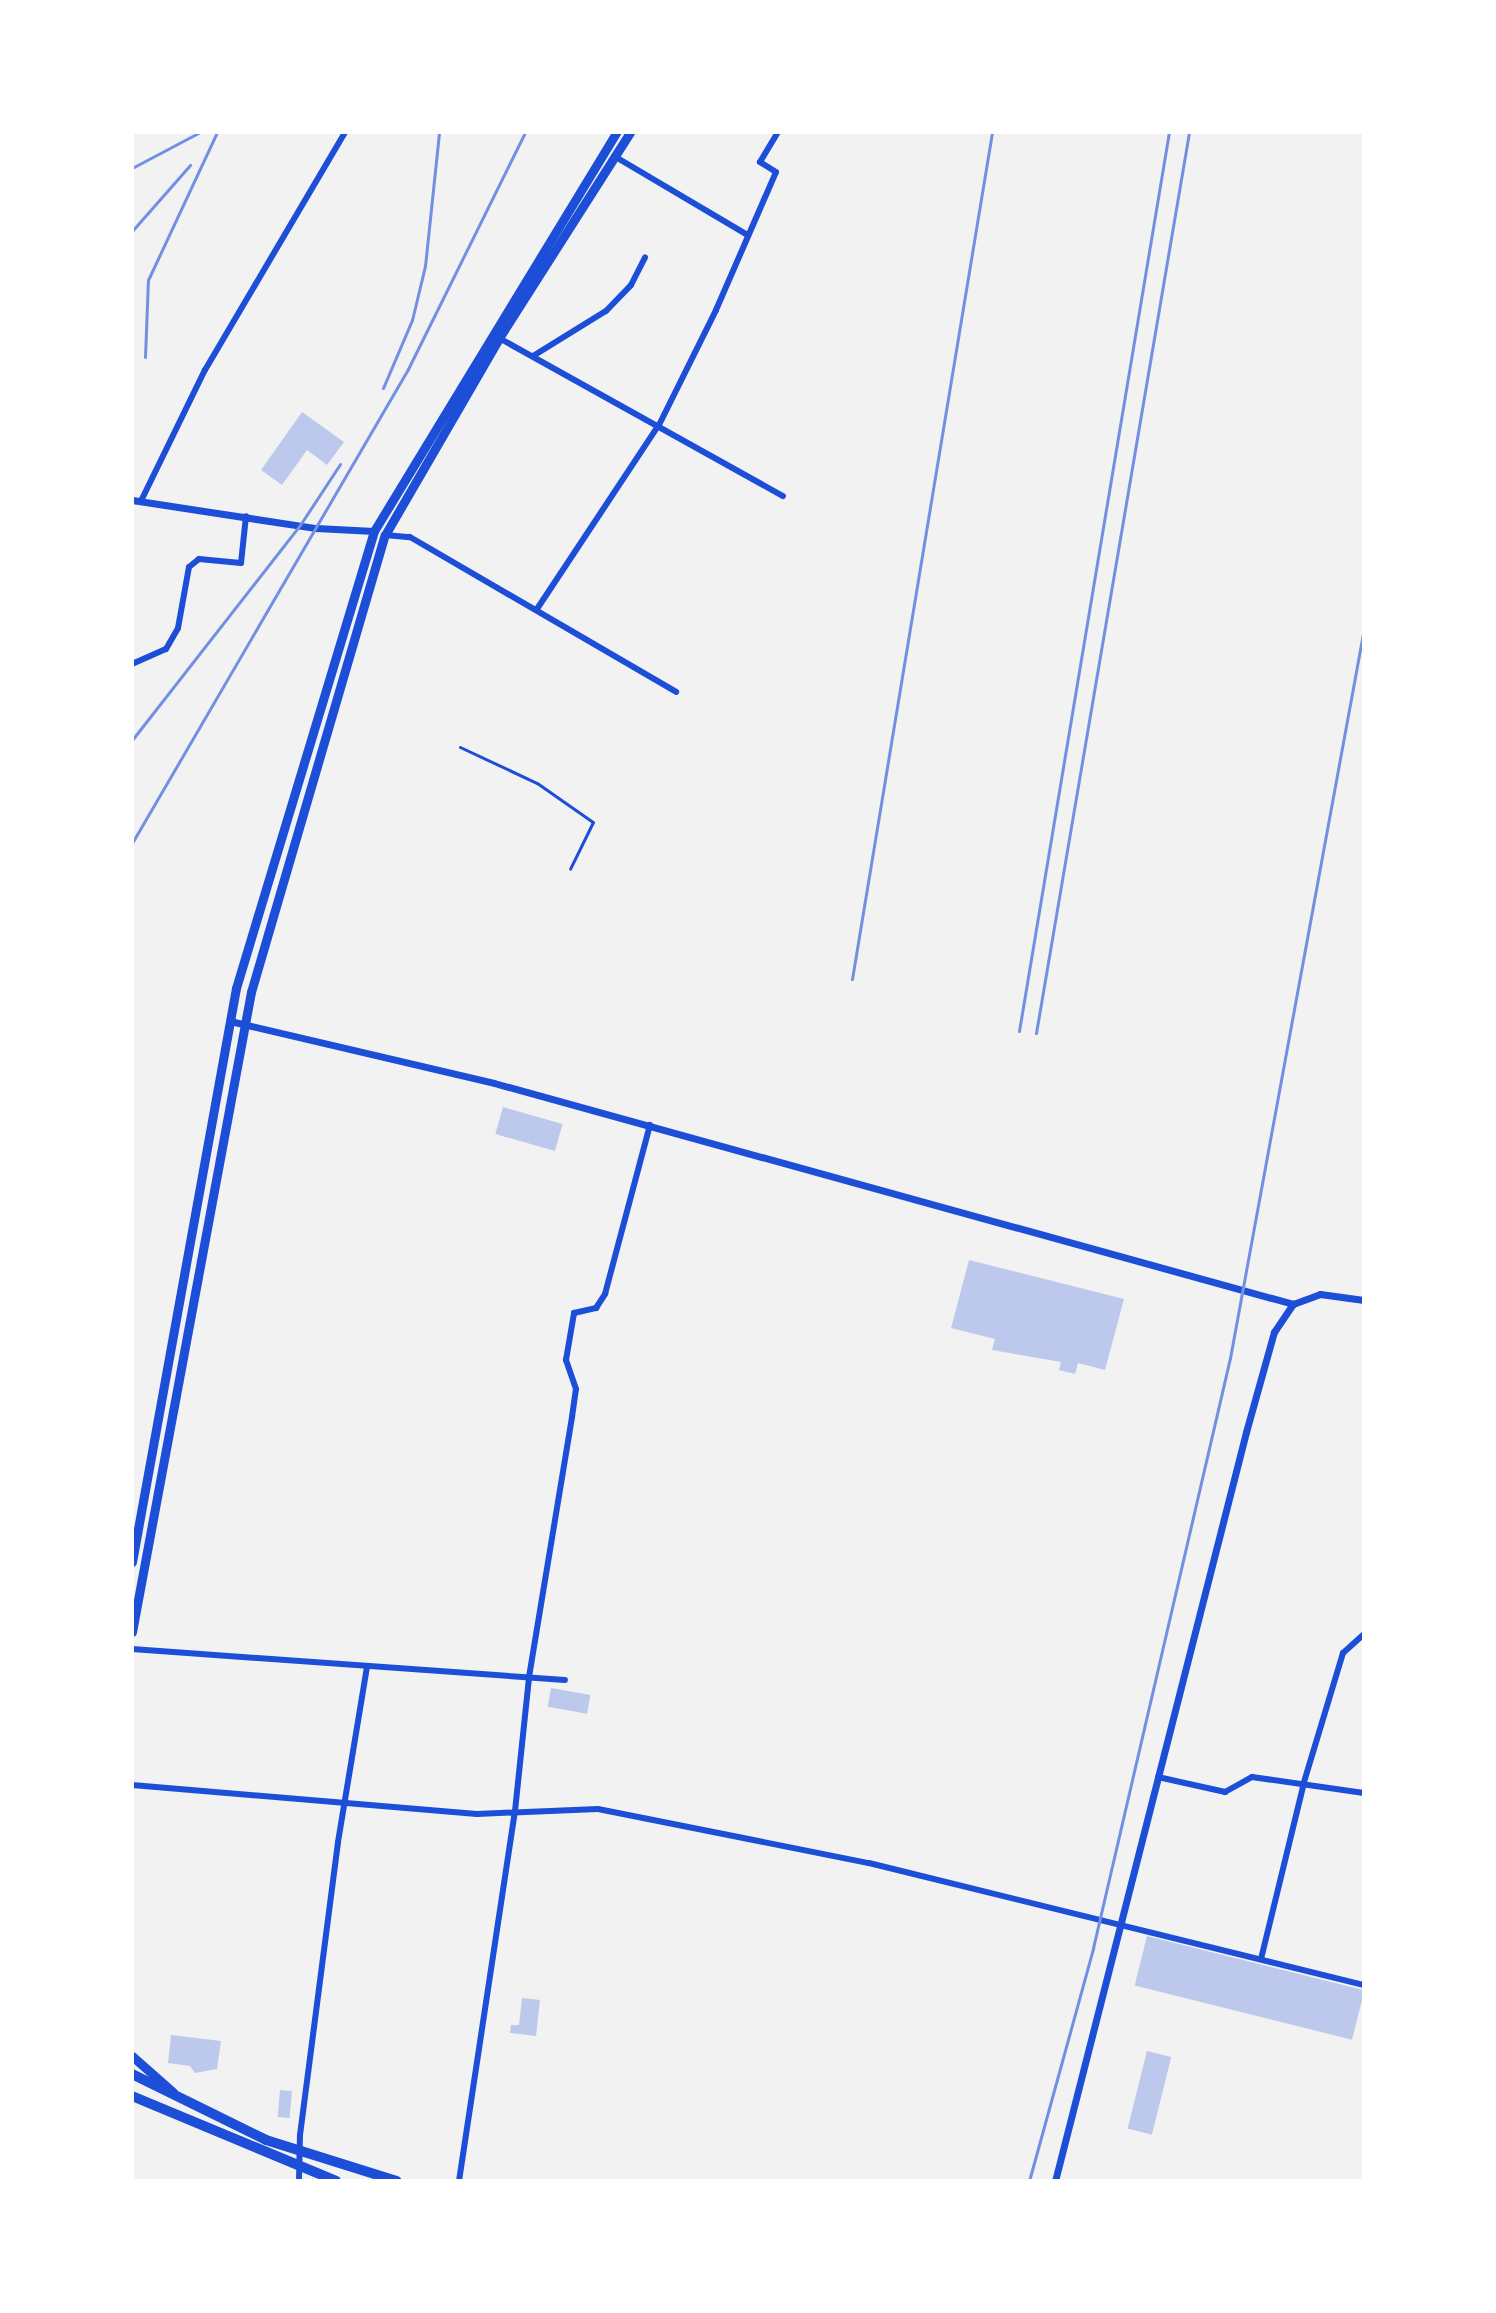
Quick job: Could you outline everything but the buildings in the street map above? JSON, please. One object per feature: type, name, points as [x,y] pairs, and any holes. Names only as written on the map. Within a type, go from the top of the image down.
[{"type":"highway","points":[[132,2074],[300,2152],[397,2181]]},
{"type":"highway","points":[[132,2096],[336,2181]]},
{"type":"main road","points":[[132,1632],[244,1024],[385,535],[610,154],[617,132]]},
{"type":"main road","points":[[132,1562],[230,1021],[374,531],[610,154],[630,132]]},
{"type":"main road","points":[[132,2056],[189,2103]]},
{"type":"street","points":[[345,132],[205,370],[137,501],[410,537],[676,692]]},
{"type":"street","points":[[537,609],[659,425],[716,310],[746,234],[776,172],[760,162],[778,132]]},
{"type":"street","points":[[610,154],[746,234]]},
{"type":"street","points":[[533,356],[606,311],[631,285],[645,257]]},
{"type":"street","points":[[499,338],[783,496]]},
{"type":"street","points":[[132,664],[166,649],[178,628],[189,567],[199,559],[241,563],[246,516]]},
{"type":"street","points":[[230,1021],[650,1125],[1293,1304]]},
{"type":"street","points":[[459,2181],[515,1811],[529,1677],[576,1389],[566,1360],[574,1313],[596,1308],[605,1294],[650,1125]]},
{"type":"street","points":[[1055,2181],[1270,1346],[1279,1321],[1293,1304],[1320,1294],[1364,1300]]},
{"type":"street","points":[[1261,1959],[1304,1782],[1343,1653],[1363,1634]]},
{"type":"street","points":[[132,1649],[565,1680]]},
{"type":"street","points":[[299,2181],[300,2152],[344,1803],[367,1667]]},
{"type":"street","points":[[1158,1777],[1225,1792],[1252,1777],[1304,1782],[1364,1793]]},
{"type":"street","points":[[132,1785],[477,1814],[598,1809],[743,1835],[1364,1985]]},
{"type":"lane","points":[[460,747],[537,783],[593,822],[570,869]]},
{"type":"railway","points":[[132,168],[200,132]]},
{"type":"railway","points":[[145,357],[148,280],[217,132]]},
{"type":"railway","points":[[383,388],[412,320],[425,266],[439,132]]},
{"type":"railway","points":[[132,843],[408,369],[525,132]]},
{"type":"railway","points":[[852,979],[992,132]]},
{"type":"railway","points":[[1019,1031],[1169,132]]},
{"type":"railway","points":[[1036,1033],[1189,132]]},
{"type":"railway","points":[[132,231],[190,165]]},
{"type":"railway","points":[[132,740],[300,525],[340,464]]},
{"type":"railway","points":[[1029,2181],[1093,1948],[1230,1358],[1364,628]]}]
